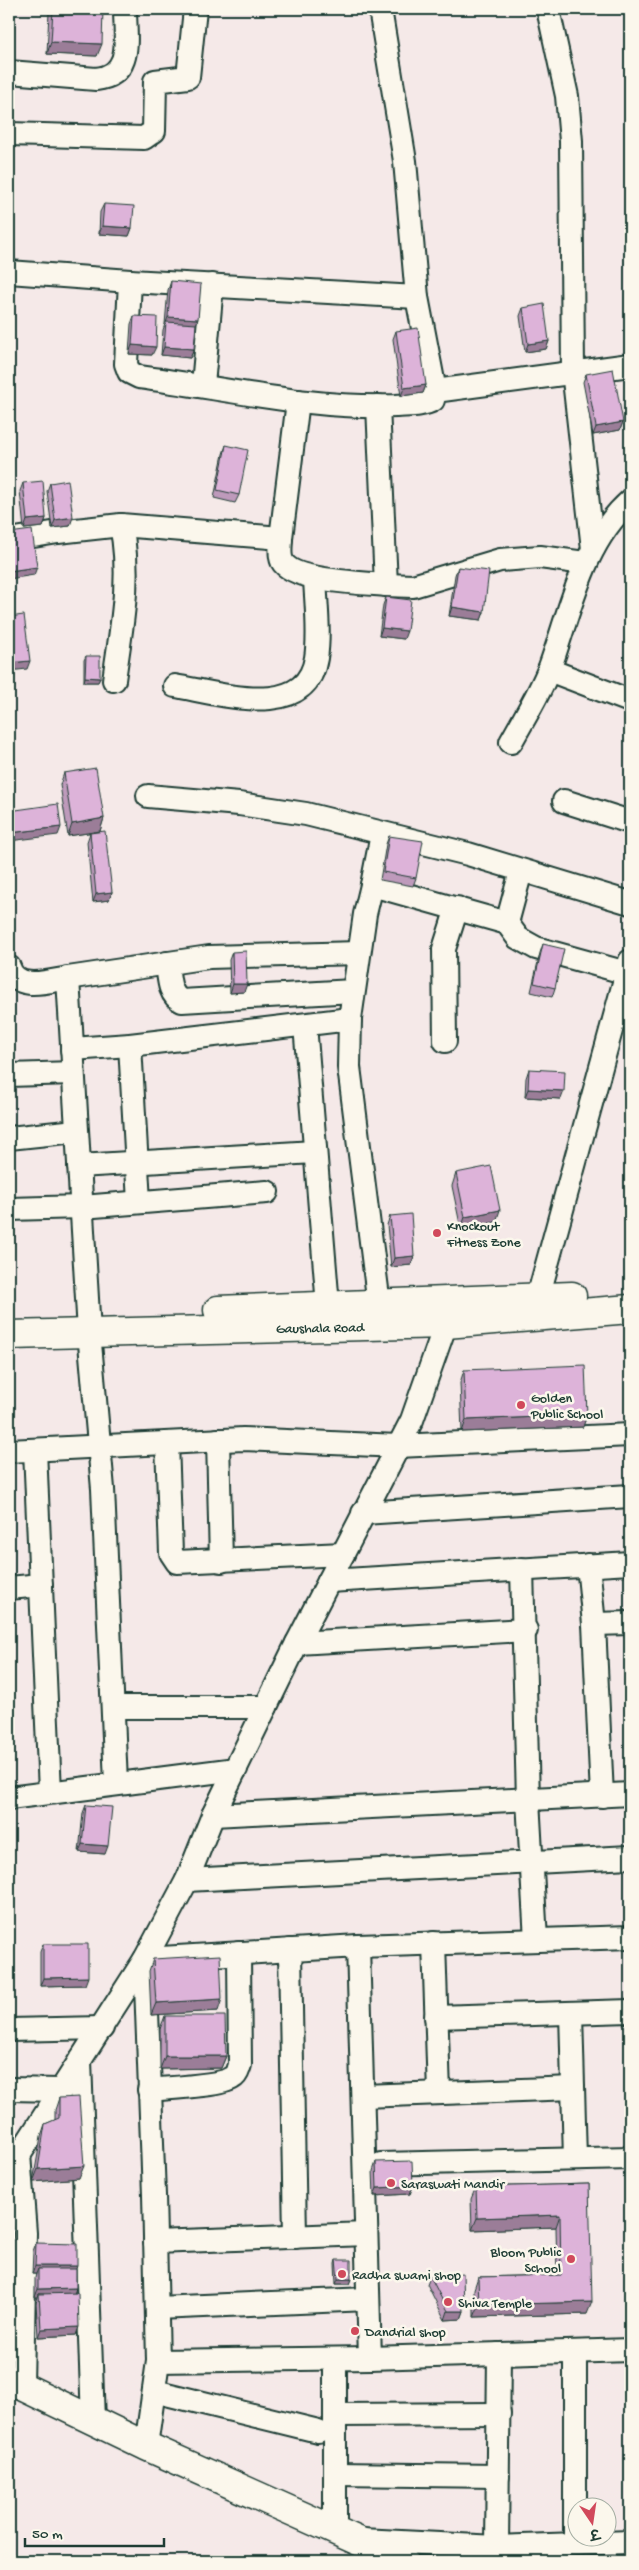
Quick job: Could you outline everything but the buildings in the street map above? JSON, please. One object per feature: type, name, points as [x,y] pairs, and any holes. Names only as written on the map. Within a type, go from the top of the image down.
[{"type":"street","points":[[9,72],[96,79],[109,77],[119,70],[124,56],[125,9]]},
{"type":"street","points":[[9,134],[144,138],[154,131],[155,81],[188,77],[195,9]]},
{"type":"street","points":[[130,281],[126,364],[129,372],[139,377],[298,401],[378,406],[425,404],[433,400],[434,391],[417,297],[404,161],[380,9]]},
{"type":"street","points":[[548,9],[567,96],[571,141],[574,371],[589,556]]},
{"type":"street","points":[[9,272],[130,281],[417,297]]},
{"type":"street","points":[[202,386],[212,285]]},
{"type":"street","points":[[434,391],[630,365]]},
{"type":"street","points":[[298,401],[280,554],[283,563],[291,569],[315,578],[413,586],[500,560],[589,556]]},
{"type":"street","points":[[378,406],[386,585]]},
{"type":"street","points":[[511,742],[549,670],[589,556],[613,516],[630,501]]},
{"type":"street","points":[[9,540],[121,526],[281,538]]},
{"type":"street","points":[[114,680],[126,592],[127,560],[121,526]]},
{"type":"street","points":[[175,686],[257,699],[279,698],[296,692],[311,677],[316,658],[315,578]]},
{"type":"street","points":[[549,670],[630,701]]},
{"type":"street","points":[[148,796],[238,804],[306,814],[468,854],[630,902]]},
{"type":"street","points":[[564,801],[630,822]]},
{"type":"street","points":[[379,1304],[349,1067],[350,1019],[353,991],[382,834]]},
{"type":"street","points":[[507,923],[522,871]]},
{"type":"street","points":[[372,886],[507,923],[518,938],[536,948],[628,967],[535,1307]]},
{"type":"street","points":[[445,1041],[444,949],[457,908]]},
{"type":"street","points":[[9,967],[18,980],[31,984],[167,963],[260,954],[359,953]]},
{"type":"street","points":[[167,963],[172,992],[175,998],[182,1001],[353,991]]},
{"type":"street","points":[[68,978],[88,1323],[100,1446],[116,1783]]},
{"type":"street","points":[[72,1049],[130,1045],[350,1019]]},
{"type":"street","points":[[304,1024],[328,1306]]},
{"type":"street","points":[[130,1045],[139,1202]]},
{"type":"street","points":[[9,1075],[73,1073]]},
{"type":"street","points":[[9,1138],[76,1131]]},
{"type":"street","points":[[78,1166],[314,1152]]},
{"type":"street","points":[[9,1209],[82,1207],[267,1192]]},
{"type":"street","name":"Gaushala Road","points":[[9,1317],[88,1323],[450,1313],[535,1307],[630,1293]]},
{"type":"street","name":"Gaushala Road","points":[[9,1335],[88,1323],[328,1306],[379,1304],[450,1313]]},
{"type":"street","name":"Gaushala Road","points":[[535,1307],[630,1309]]},
{"type":"street","points":[[403,2561],[146,2446],[15,2382],[25,2233],[14,2162],[145,1959],[187,1880],[213,1815],[297,1643],[412,1420],[450,1313]]},
{"type":"street","points":[[9,1451],[243,1438],[398,1446],[630,1434]]},
{"type":"street","points":[[218,1440],[220,1561]]},
{"type":"street","points":[[167,1442],[171,1553],[177,1562],[343,1554]]},
{"type":"street","points":[[35,1450],[50,1792]]},
{"type":"street","points":[[364,1513],[630,1496]]},
{"type":"street","points":[[329,1581],[630,1563]]},
{"type":"street","points":[[588,1565],[594,1624],[602,1796]]},
{"type":"street","points":[[522,1569],[526,1630],[528,1800],[536,1940]]},
{"type":"street","points":[[9,1588],[41,1585]]},
{"type":"street","points":[[594,1624],[630,1623]]},
{"type":"street","points":[[297,1643],[526,1630]]},
{"type":"street","points":[[113,1707],[266,1707]]},
{"type":"street","points":[[9,1798],[236,1768]]},
{"type":"street","points":[[213,1815],[630,1794]]},
{"type":"street","points":[[187,1880],[630,1857]]},
{"type":"street","points":[[145,1959],[358,1946],[630,1937]]},
{"type":"street","points":[[434,1944],[439,2093]]},
{"type":"street","points":[[358,1946],[370,2358]]},
{"type":"street","points":[[290,1950],[295,2237]]},
{"type":"street","points":[[150,2090],[219,2082],[232,2079],[238,2073],[240,2065],[239,1953]]},
{"type":"street","points":[[145,1959],[158,2361],[146,2446]]},
{"type":"street","points":[[436,2017],[630,2011]]},
{"type":"street","points":[[571,2014],[576,2159]]},
{"type":"street","points":[[9,2030],[102,2028]]},
{"type":"street","points":[[80,2060],[93,2421]]},
{"type":"street","points":[[362,2096],[573,2088]]},
{"type":"street","points":[[9,2089],[59,2090]]},
{"type":"street","points":[[364,2164],[630,2158]]},
{"type":"street","points":[[155,2242],[366,2234]]},
{"type":"street","points":[[157,2308],[368,2299]]},
{"type":"street","points":[[158,2361],[335,2359],[630,2350]]},
{"type":"street","points":[[575,2352],[575,2498]]},
{"type":"street","points":[[497,2548],[499,2354]]},
{"type":"street","points":[[335,2359],[335,2474],[345,2535]]},
{"type":"street","points":[[154,2391],[318,2430]]},
{"type":"street","points":[[335,2415],[499,2414]]},
{"type":"street","points":[[335,2474],[498,2476]]},
{"type":"street","points":[[345,2535],[497,2548],[566,2544]]},
{"type":"street","points":[[616,2543],[630,2542]]},
{"type":"place","name":"Knockout Fitness Zone","points":[[437,1233]]},
{"type":"place","name":"Golden Public School","points":[[521,1405]]},
{"type":"place","name":"Saraswati Mandir","points":[[391,2183]]},
{"type":"place","name":"Bloom Public School","points":[[571,2259]]},
{"type":"place","name":"Radha swami shop","points":[[342,2274]]},
{"type":"place","name":"Shiva Temple","points":[[448,2302]]},
{"type":"place","name":"Dandrial shop","points":[[355,2331]]}]
